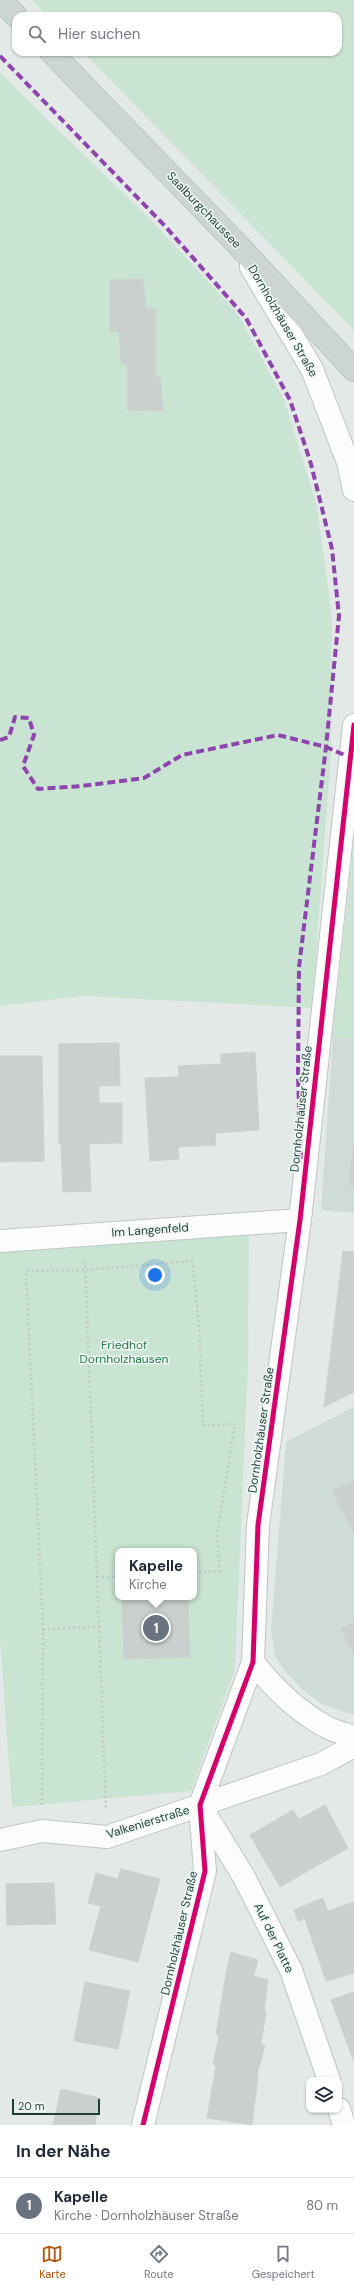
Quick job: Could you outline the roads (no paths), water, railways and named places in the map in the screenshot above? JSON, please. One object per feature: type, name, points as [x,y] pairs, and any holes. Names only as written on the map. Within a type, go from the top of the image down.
[{"type":"main road","points":[[1,0],[12,12]]},
{"type":"main road","name":"Saalburgchaussee","points":[[55,56],[238,245],[354,370]]},
{"type":"street","name":"Dornholzhäuser Straße","points":[[238,245],[312,369],[348,462],[354,490]]},
{"type":"street","name":"Dornholzhäuser Straße","points":[[143,2125],[205,1871],[200,1805],[253,1662],[258,1525],[300,1220],[354,725]]},
{"type":"street","name":"Im Langenfeld","points":[[0,1241],[300,1220]]},
{"type":"street","points":[[253,1662],[269,1683],[301,1710],[326,1727],[354,1737]]},
{"type":"street","name":"Valkenierstraße","points":[[0,1840],[42,1831],[107,1837],[321,1764],[354,1746]]},
{"type":"street","name":"Auf der Platte","points":[[200,1805],[244,1877],[291,1970],[328,2077]]},
{"type":"street","points":[[340,2113],[344,2125]]},
{"type":"place","name":"Kapelle","points":[[156,1628]]},
{"type":"park label","name":"Friedhof Dornholzhausen","points":[[124,1352]]}]
